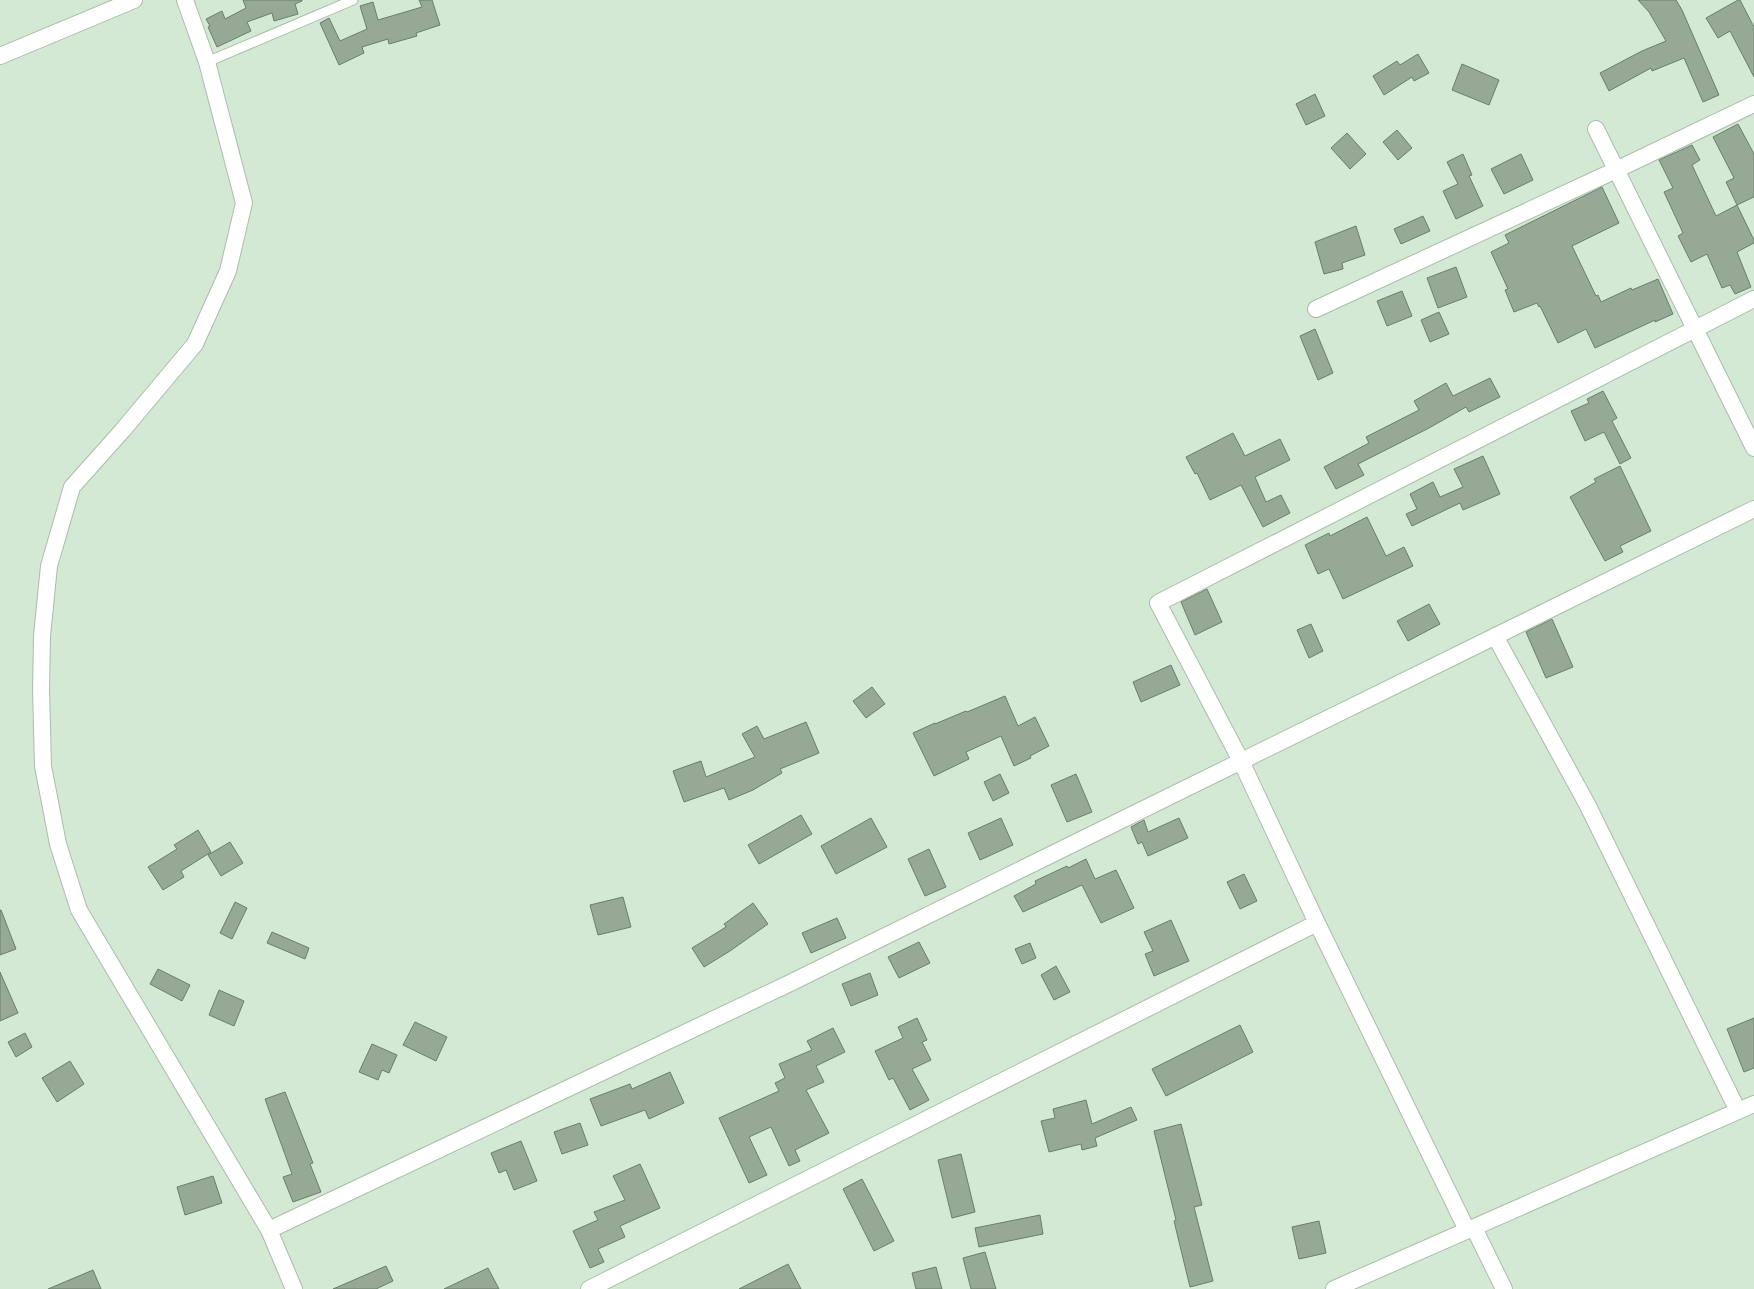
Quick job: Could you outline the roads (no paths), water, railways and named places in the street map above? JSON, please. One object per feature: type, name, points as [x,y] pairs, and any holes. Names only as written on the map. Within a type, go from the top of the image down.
[{"type":"street","points":[[0,56],[134,0]]},
{"type":"street","points":[[185,0],[207,62],[244,203],[228,271],[195,344],[72,487],[49,566],[42,636],[43,766],[58,844],[79,910],[269,1230],[294,1289]]},
{"type":"street","points":[[1316,309],[1754,104]]},
{"type":"street","points":[[1596,129],[1754,448]]},
{"type":"street","points":[[1504,1289],[1470,1229],[1317,923],[1241,762],[1158,603],[1754,299]]},
{"type":"street","points":[[269,1230],[786,985],[1754,509]]},
{"type":"street","points":[[1495,636],[1587,804],[1738,1111]]},
{"type":"street","points":[[589,1289],[1317,923]]},
{"type":"street","points":[[1334,1289],[1754,1104]]},
{"type":"lane","points":[[207,62],[353,0]]}]
